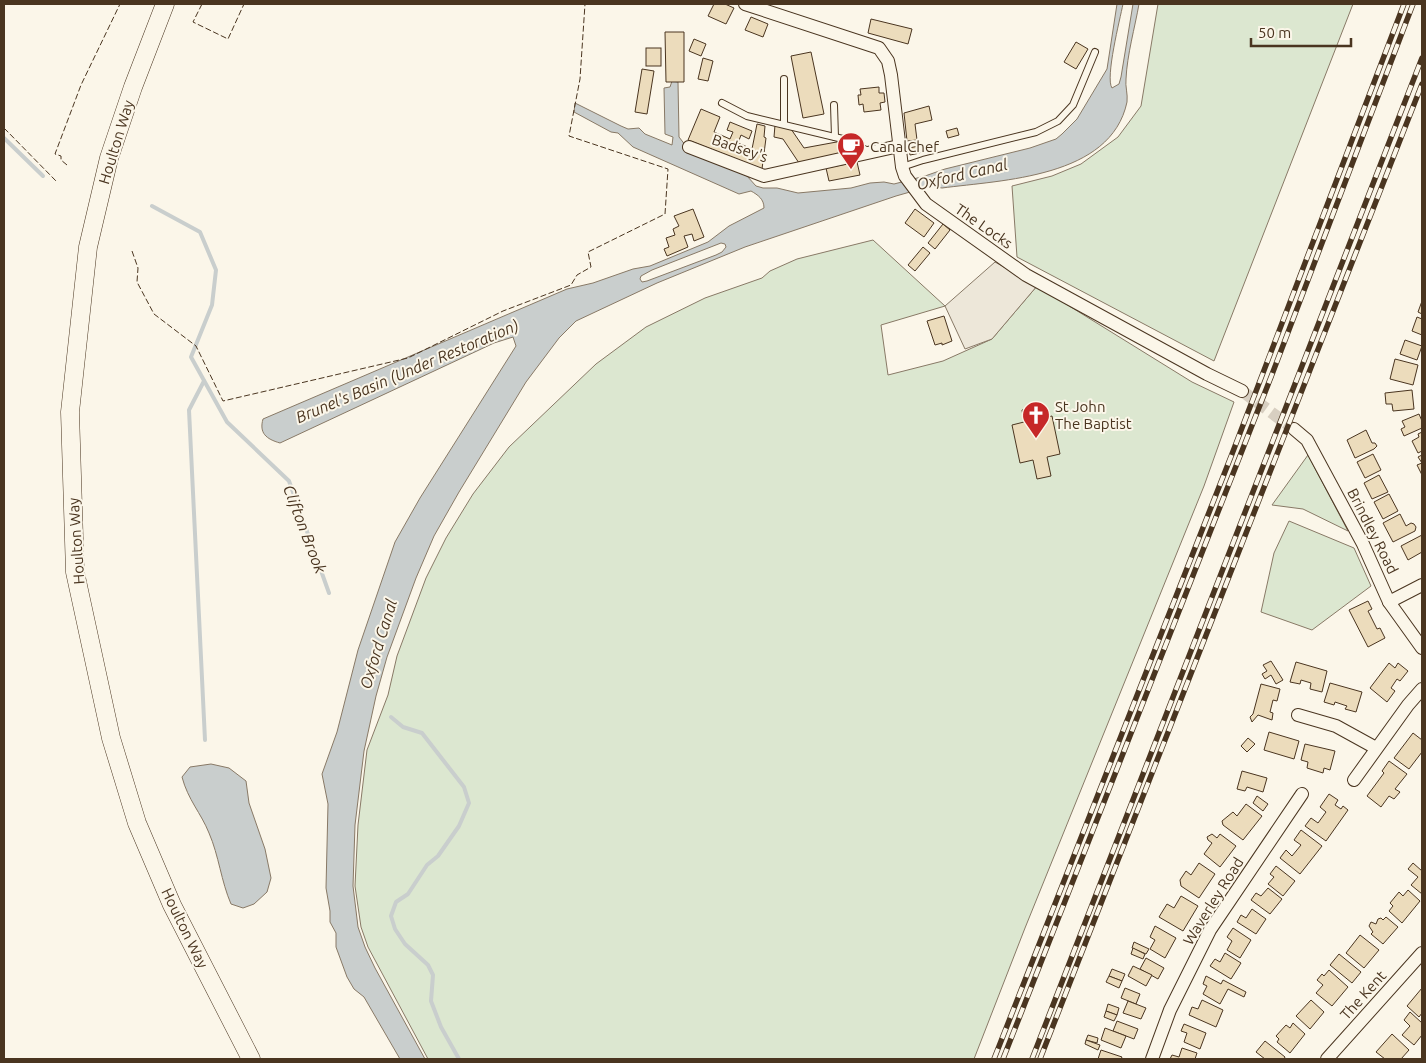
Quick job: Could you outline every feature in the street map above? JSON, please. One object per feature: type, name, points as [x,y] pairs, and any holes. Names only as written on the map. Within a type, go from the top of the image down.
[{"type":"street","name":"Houlton Way","points":[[165,4],[133,87],[109,158],[88,247],[70,412],[75,572],[111,738],[137,823],[172,905],[251,1059]]},
{"type":"street","name":"The Locks","points":[[745,4],[879,48],[888,61],[892,76],[903,172],[924,201],[944,218],[1026,275],[1207,374],[1242,391]]},
{"type":"street","name":"Badsey's","points":[[689,147],[764,176],[899,146]]},
{"type":"street","name":"Brindley Road","points":[[1294,430],[1307,440],[1363,544],[1389,602],[1422,648]]},
{"type":"street","points":[[1389,602],[1422,585]]},
{"type":"street","points":[[1354,780],[1408,705],[1422,689]]},
{"type":"street","points":[[1298,715],[1336,726],[1376,748]]},
{"type":"street","name":"Waverley Road","points":[[1152,1059],[1170,1010],[1210,930],[1302,794]]},
{"type":"street","name":"The Kent","points":[[1327,1059],[1422,953]]},
{"type":"lane","points":[[903,172],[923,160],[1036,132],[1058,121],[1073,105],[1095,52]]},
{"type":"lane","points":[[784,79],[784,124]]},
{"type":"lane","points":[[722,103],[747,116],[847,140],[871,152]]},
{"type":"lane","points":[[834,105],[835,137]]},
{"type":"green space","points":[[1158,4],[1353,4],[1214,361],[1017,257],[1012,186],[1052,176],[1081,164],[1118,137],[1141,106]]},
{"type":"green space","points":[[873,240],[945,306],[881,325],[888,375],[943,361],[992,339],[1037,286],[1192,382],[1234,402],[1204,486],[974,1059],[428,1059],[368,947],[361,927],[355,886],[358,825],[367,750],[388,695],[397,656],[426,578],[446,538],[473,494],[509,447],[596,364],[646,327],[705,298],[762,278],[770,271],[797,259]]},
{"type":"green space","points":[[1308,455],[1348,531],[1303,509],[1272,505]]},
{"type":"green space","points":[[1289,521],[1354,548],[1371,586],[1312,630],[1261,612],[1274,553]]},
{"type":"shaded area","points":[[995,262],[1037,286],[992,339],[965,349],[945,306]]},
{"type":"water","points":[[1117,4],[1123,4],[1110,73],[1112,88],[1119,84],[1121,77],[1133,4],[1139,4],[1129,51],[1126,82],[1127,102],[1117,127],[1100,146],[1077,160],[1051,170],[1023,177],[942,188],[931,186],[896,196],[745,247],[657,283],[576,321],[559,338],[526,382],[434,536],[416,578],[387,657],[364,751],[355,825],[353,886],[358,927],[365,947],[425,1059],[400,1059],[364,997],[354,989],[347,977],[336,947],[336,933],[330,922],[326,888],[328,804],[322,774],[337,732],[358,650],[395,542],[420,498],[516,346],[513,337],[494,343],[280,443],[271,440],[265,435],[262,428],[263,419],[567,289],[593,283],[633,269],[650,266],[708,242],[729,226],[764,208],[762,200],[751,191],[739,194],[633,147],[618,133],[611,132],[574,112],[575,103],[621,126],[628,129],[639,128],[645,134],[672,145],[673,137],[665,134],[664,88],[670,87],[672,81],[678,82],[679,137],[686,146],[694,153],[747,176],[756,186],[798,193],[851,188],[870,183],[884,182],[894,184],[1030,148],[1056,139],[1077,119],[1107,69]],"holes":[[[721,243],[725,244],[726,247],[722,252],[716,255],[647,281],[642,282],[640,279],[641,276],[652,270]]]},
{"type":"water","points":[[211,764],[229,768],[246,781],[249,803],[265,849],[271,878],[267,892],[254,904],[243,908],[231,904],[206,826],[188,793],[182,777],[190,767]]},
{"type":"building","points":[[714,4],[725,4],[734,8],[726,24],[708,16]]},
{"type":"building","points":[[751,17],[768,24],[763,37],[745,30]]},
{"type":"building","points":[[871,19],[912,29],[908,44],[868,33]]},
{"type":"building","points":[[665,32],[684,32],[684,82],[666,82]]},
{"type":"building","points":[[694,39],[706,44],[701,56],[689,51]]},
{"type":"building","points":[[1076,42],[1088,49],[1076,69],[1064,62]]},
{"type":"building","points":[[646,48],[661,48],[661,66],[646,66]]},
{"type":"building","points":[[811,52],[824,114],[803,118],[791,56]]},
{"type":"building","points":[[703,58],[713,61],[708,81],[698,79]]},
{"type":"building","points":[[642,69],[654,71],[647,114],[635,112]]},
{"type":"building","points":[[879,87],[879,93],[884,93],[885,102],[880,103],[881,110],[864,112],[863,104],[859,105],[858,95],[861,95],[860,89]]},
{"type":"building","points":[[929,106],[932,120],[915,124],[917,140],[907,141],[904,113]]},
{"type":"building","points":[[701,109],[720,117],[714,132],[730,139],[733,132],[727,130],[730,122],[752,131],[749,139],[741,135],[738,143],[752,149],[757,124],[765,126],[764,137],[766,138],[762,169],[688,140]]},
{"type":"building","points":[[775,125],[791,129],[804,148],[842,141],[845,153],[799,163],[783,139],[774,137]]},
{"type":"building","points":[[957,128],[959,135],[948,138],[946,131]]},
{"type":"building","points":[[919,146],[920,153],[910,155],[909,148]]},
{"type":"building","points":[[857,162],[860,175],[829,181],[826,168]]},
{"type":"building","points":[[693,209],[704,237],[694,241],[692,234],[684,236],[688,247],[667,256],[664,249],[669,247],[666,238],[675,235],[673,229],[679,226],[674,216]]},
{"type":"building","points":[[915,209],[934,223],[924,237],[905,223]]},
{"type":"building","points":[[943,224],[950,230],[935,249],[928,243]]},
{"type":"building","points":[[923,247],[930,253],[915,271],[908,265]]},
{"type":"building","points":[[1422,301],[1422,314],[1418,312]]},
{"type":"building","points":[[944,316],[952,341],[942,345],[942,343],[935,345],[927,321]]},
{"type":"building","points":[[1417,317],[1422,319],[1422,335],[1412,331]]},
{"type":"building","points":[[1405,340],[1422,346],[1417,360],[1400,354]]},
{"type":"building","points":[[1395,359],[1418,365],[1413,385],[1390,379]]},
{"type":"building","points":[[1412,390],[1414,409],[1393,411],[1392,404],[1386,404],[1385,393]]},
{"type":"building","name":"St John The Baptist","points":[[1036,407],[1039,419],[1052,416],[1060,454],[1047,457],[1051,476],[1037,479],[1033,460],[1020,463],[1012,425],[1024,422],[1022,410]]},
{"type":"building","points":[[1419,414],[1422,428],[1404,436],[1401,429],[1405,427],[1402,421]]},
{"type":"building","points":[[1366,430],[1372,443],[1375,443],[1377,446],[1355,458],[1347,440]]},
{"type":"building","points":[[1422,432],[1422,451],[1418,453],[1412,441],[1419,437],[1418,434]]},
{"type":"building","points":[[1373,454],[1381,470],[1365,478],[1357,462]]},
{"type":"building","points":[[1422,455],[1422,463],[1418,457]]},
{"type":"building","points":[[1422,463],[1422,475],[1417,465]]},
{"type":"building","points":[[1379,475],[1388,492],[1372,499],[1364,483]]},
{"type":"building","points":[[1389,494],[1398,511],[1383,519],[1374,502]]},
{"type":"building","points":[[1400,514],[1406,526],[1411,523],[1414,524],[1416,527],[1415,531],[1393,542],[1383,523]]},
{"type":"building","points":[[1422,535],[1422,552],[1408,560],[1401,546]]},
{"type":"building","points":[[1368,601],[1372,609],[1368,611],[1377,629],[1380,628],[1385,638],[1368,647],[1349,610]]},
{"type":"building","points":[[1271,661],[1283,680],[1276,684],[1271,675],[1265,679],[1262,674],[1267,671],[1263,665]]},
{"type":"building","points":[[1296,662],[1327,671],[1322,692],[1310,689],[1311,683],[1301,680],[1300,684],[1290,682]]},
{"type":"building","points":[[1389,663],[1395,668],[1398,663],[1408,671],[1400,681],[1397,679],[1391,688],[1395,691],[1387,702],[1370,688]]},
{"type":"building","points":[[1330,683],[1362,692],[1356,712],[1345,709],[1347,706],[1335,702],[1334,705],[1324,702]]},
{"type":"building","points":[[1261,684],[1280,689],[1277,701],[1273,700],[1270,712],[1273,713],[1272,720],[1258,715],[1252,722],[1250,717],[1253,714]]},
{"type":"building","points":[[1269,732],[1299,741],[1294,759],[1264,750]]},
{"type":"building","points":[[1413,733],[1422,740],[1422,752],[1409,769],[1394,758]]},
{"type":"building","points":[[1248,738],[1255,744],[1247,752],[1241,746]]},
{"type":"building","points":[[1305,744],[1335,751],[1330,770],[1324,768],[1323,773],[1307,768],[1308,762],[1301,760]]},
{"type":"building","points":[[1389,761],[1407,774],[1395,789],[1400,792],[1394,799],[1389,796],[1381,807],[1367,796],[1384,773],[1382,771]]},
{"type":"building","points":[[1242,771],[1267,778],[1263,792],[1247,787],[1245,791],[1237,789]]},
{"type":"building","points":[[1329,794],[1338,800],[1335,805],[1341,809],[1343,806],[1348,810],[1326,841],[1305,826],[1311,818],[1318,823],[1326,812],[1320,807]]},
{"type":"building","points":[[1257,796],[1268,804],[1263,811],[1253,803]]},
{"type":"building","points":[[1246,804],[1262,816],[1243,840],[1223,825],[1222,821],[1233,812],[1237,816]]},
{"type":"building","points":[[1301,830],[1322,846],[1300,874],[1280,858],[1286,850],[1292,856],[1301,845],[1294,840]]},
{"type":"building","points":[[1212,834],[1217,838],[1220,834],[1236,846],[1220,867],[1204,854],[1212,843],[1207,837]]},
{"type":"building","points":[[1199,863],[1215,874],[1199,898],[1181,886],[1180,880],[1186,871],[1191,875]]},
{"type":"building","points":[[1413,863],[1422,871],[1422,894],[1411,885],[1418,877],[1408,869]]},
{"type":"building","points":[[1276,866],[1295,881],[1283,896],[1268,884],[1274,877],[1270,874]]},
{"type":"building","points":[[1268,888],[1282,899],[1270,914],[1251,900],[1256,893],[1261,896]]},
{"type":"building","points":[[1408,890],[1420,901],[1402,923],[1389,911],[1393,906],[1390,903],[1399,892],[1403,896]]},
{"type":"building","points":[[1181,896],[1198,906],[1183,931],[1159,917],[1167,904],[1174,908]]},
{"type":"building","points":[[1252,909],[1266,919],[1256,934],[1237,922],[1241,915],[1246,918]]},
{"type":"building","points":[[1386,917],[1398,927],[1383,944],[1371,934],[1373,932],[1369,926],[1371,922],[1376,924],[1378,919],[1381,918],[1383,920]]},
{"type":"building","points":[[1155,926],[1176,938],[1165,958],[1150,949],[1155,940],[1150,937]]},
{"type":"building","points":[[1233,928],[1251,940],[1240,958],[1227,950],[1232,941],[1227,937]]},
{"type":"building","points":[[1360,935],[1379,950],[1364,968],[1346,953]]},
{"type":"building","points":[[1134,942],[1149,949],[1146,954],[1132,948]]},
{"type":"building","points":[[1133,948],[1145,954],[1143,959],[1131,954]]},
{"type":"building","points":[[1225,953],[1241,963],[1231,979],[1210,966],[1215,959],[1220,962]]},
{"type":"building","points":[[1339,954],[1361,972],[1352,983],[1330,965]]},
{"type":"building","points":[[1146,958],[1164,968],[1158,979],[1140,969]]},
{"type":"building","points":[[1133,966],[1152,975],[1146,986],[1128,976]]},
{"type":"building","points":[[1112,969],[1125,974],[1122,981],[1109,976]]},
{"type":"building","points":[[1329,970],[1348,987],[1332,1006],[1316,993],[1323,985],[1317,980]]},
{"type":"building","points":[[1109,976],[1122,981],[1119,988],[1106,982]]},
{"type":"building","points":[[1206,976],[1221,984],[1223,980],[1246,992],[1244,997],[1228,989],[1220,1004],[1203,994],[1207,986],[1203,984]]},
{"type":"building","points":[[1125,988],[1140,994],[1136,1004],[1121,998]]},
{"type":"building","points":[[1422,988],[1422,1013],[1419,1017],[1407,1006]]},
{"type":"building","points":[[1202,1000],[1223,1010],[1216,1027],[1189,1015],[1192,1007],[1198,1009]]},
{"type":"building","points":[[1311,1000],[1324,1012],[1310,1029],[1296,1016]]},
{"type":"building","points":[[1128,1001],[1146,1008],[1141,1019],[1123,1013]]},
{"type":"building","points":[[1108,1004],[1119,1008],[1117,1015],[1106,1011]]},
{"type":"building","points":[[1106,1011],[1117,1015],[1114,1021],[1104,1017]]},
{"type":"building","points":[[1410,1012],[1422,1023],[1422,1035],[1414,1045],[1402,1035],[1410,1026],[1404,1020]]},
{"type":"building","points":[[1117,1021],[1138,1029],[1134,1039],[1113,1031]]},
{"type":"building","points":[[1293,1023],[1305,1034],[1290,1053],[1277,1042],[1279,1039],[1276,1036],[1286,1025],[1290,1028]]},
{"type":"building","points":[[1184,1024],[1206,1033],[1200,1049],[1184,1042],[1187,1033],[1181,1031]]},
{"type":"building","points":[[1105,1028],[1126,1036],[1121,1048],[1101,1040]]},
{"type":"building","points":[[1392,1034],[1409,1050],[1401,1059],[1385,1059],[1376,1052]]},
{"type":"building","points":[[1088,1035],[1098,1038],[1097,1043],[1086,1040]]},
{"type":"building","points":[[1086,1040],[1100,1045],[1098,1050],[1085,1044]]},
{"type":"building","points":[[1265,1041],[1285,1057],[1284,1059],[1265,1059],[1256,1052]]},
{"type":"building","points":[[1182,1048],[1197,1053],[1195,1059],[1170,1059],[1172,1055],[1179,1057]]},
{"type":"building","points":[[1101,1050],[1122,1057],[1121,1059],[1098,1059]]},
{"type":"waterway","name":"Clifton Brook","points":[[4,138],[43,176]]},
{"type":"waterway","name":"Clifton Brook","points":[[152,206],[200,232],[216,270],[212,305],[191,357],[227,422],[289,481],[329,593]]},
{"type":"waterway","points":[[204,381],[189,410],[205,740]]},
{"type":"waterway","name":"Clifton Brook","points":[[391,717],[403,727],[422,733],[464,787],[469,803],[459,826],[438,856],[427,865],[408,894],[396,902],[391,916],[395,929],[405,944],[428,965],[433,975],[431,1001],[441,1027],[459,1059]]},
{"type":"tunnel","points":[[1242,391],[1294,429]]},
{"type":"railway","points":[[994,1059],[1232,454],[1404,4]]},
{"type":"railway","points":[[1003,1059],[1271,377],[1413,4]]},
{"type":"railway","points":[[1032,1059],[1422,58]]},
{"type":"railway","points":[[1040,1059],[1422,84]]},
{"type":"fence","points":[[67,165],[61,160],[61,156],[55,154],[81,85],[120,4]]},
{"type":"fence","points":[[202,4],[193,22],[228,39],[244,4]]},
{"type":"fence","points":[[132,251],[138,268],[137,282],[154,314],[196,346],[223,401],[408,358],[503,311],[571,285],[577,275],[591,267],[588,252],[665,214],[668,169],[569,136],[580,79],[585,4]]},
{"type":"fence","points":[[4,128],[57,182]]},
{"type":"place","name":"CanalChef","points":[[851,170]]},
{"type":"place","name":"St John The Baptist","points":[[1036,439]]},
{"type":"water label","name":"Oxford Canal","points":[[962,174]]},
{"type":"water label","name":"Brunel's Basin (Under Restoration)","points":[[407,371]]},
{"type":"water label","name":"Oxford Canal","points":[[378,644]]}]
